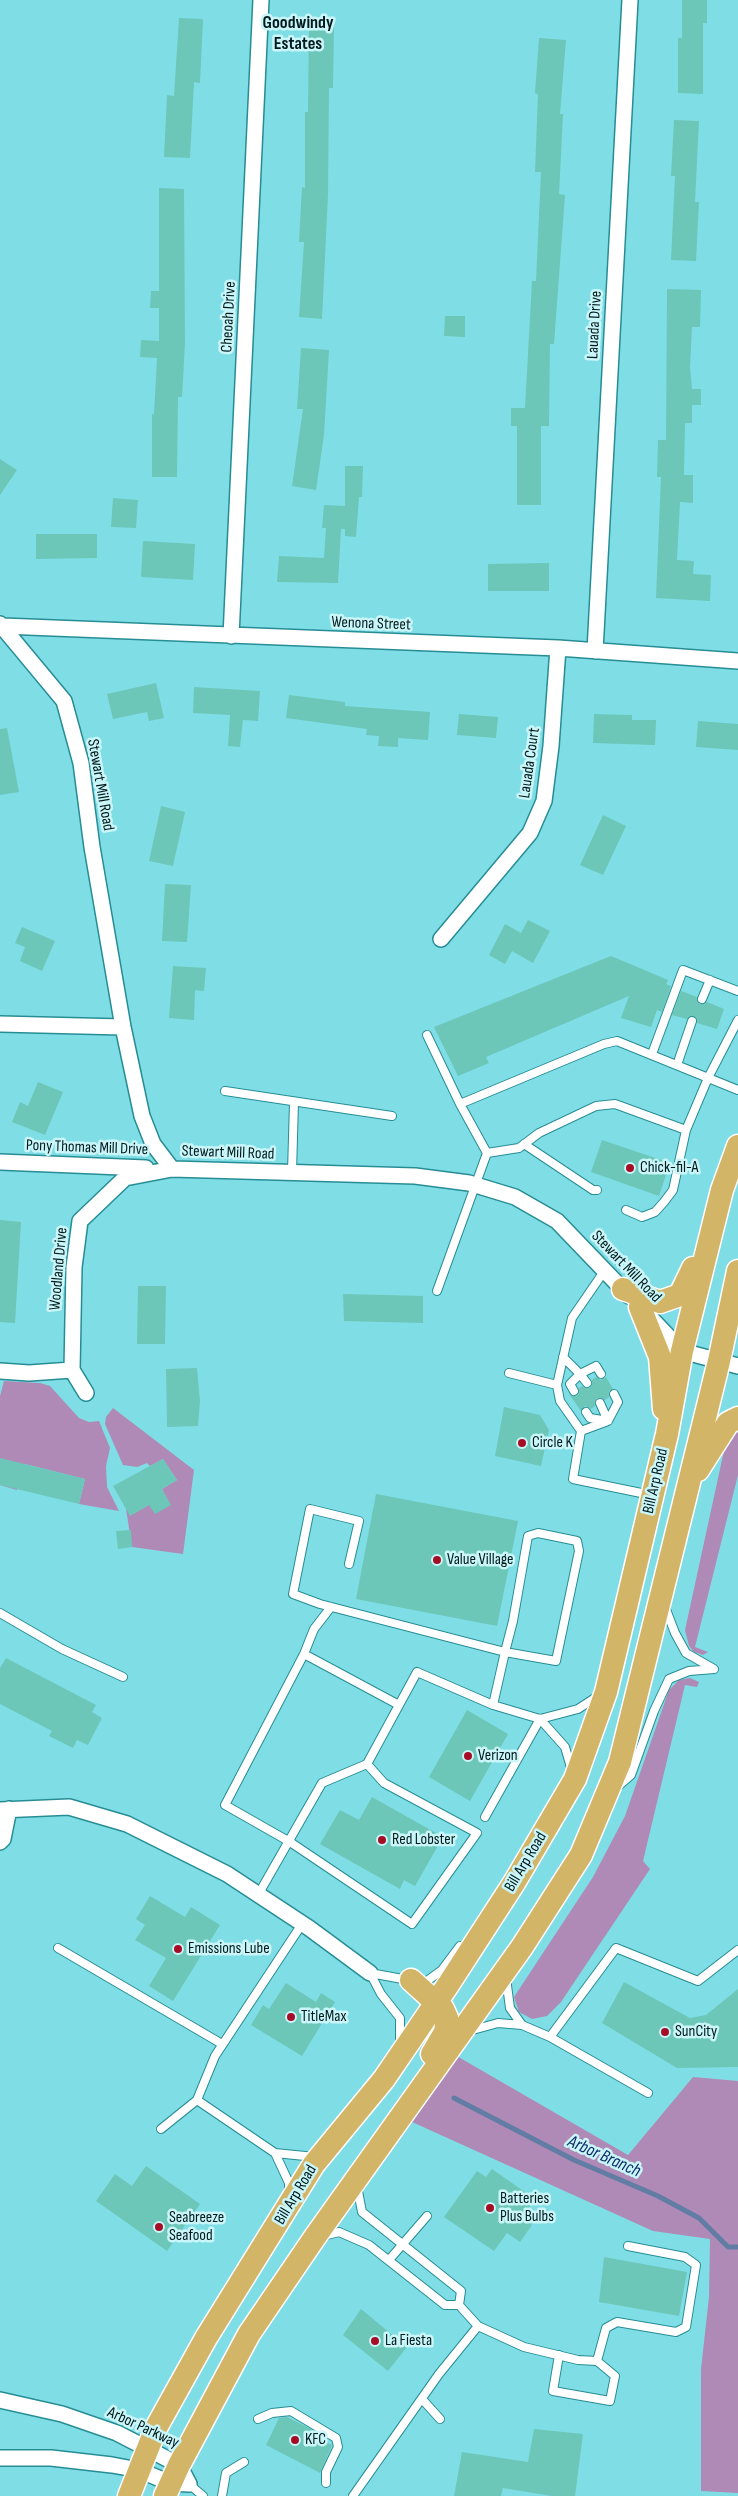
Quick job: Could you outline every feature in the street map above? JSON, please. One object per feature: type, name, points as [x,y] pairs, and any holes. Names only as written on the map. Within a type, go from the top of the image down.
[{"type":"main road","name":"Bill Arp Road","points":[[129,2496],[146,2448],[206,2338],[319,2157],[384,2079],[436,2002],[507,1885],[575,1779],[606,1692],[667,1434],[682,1351],[722,1190],[738,1146]]},
{"type":"main road","points":[[623,1289],[657,1302],[680,1295],[689,1279],[722,1190]]},
{"type":"main road","name":"Bill Arp Road","points":[[176,2482],[250,2334],[315,2238],[504,1971],[581,1855],[620,1762],[688,1486],[729,1363],[738,1271]]},
{"type":"main road","points":[[640,1307],[660,1357],[667,1434]]},
{"type":"main road","points":[[688,1486],[728,1423],[738,1418]]},
{"type":"main road","points":[[411,1980],[436,2002],[448,2018],[446,2032],[425,2064],[416,2096]]},
{"type":"street","name":"Cheoah Drive","points":[[231,636],[261,0]]},
{"type":"street","name":"Lauada Drive","points":[[595,651],[630,0]]},
{"type":"street","name":"Wenona Street","points":[[1,625],[231,636],[558,648],[738,661]]},
{"type":"street","name":"Stewart Mill Road","points":[[1,625],[64,701],[81,763],[92,848],[123,1028],[142,1116],[153,1144],[172,1169],[415,1176],[474,1184],[514,1197],[557,1221],[682,1351]]},
{"type":"street","name":"Lauada Court","points":[[441,939],[530,833],[544,801],[551,746],[558,648]]},
{"type":"street","points":[[0,1024],[123,1028]]},
{"type":"street","name":"Pony Thomas Mill Drive","points":[[0,1162],[172,1169]]},
{"type":"street","name":"Woodland Drive","points":[[72,1370],[74,1267],[80,1221],[124,1178],[172,1169]]},
{"type":"street","points":[[682,1351],[729,1363]]},
{"type":"street","points":[[0,1371],[29,1373],[72,1370],[86,1393]]},
{"type":"street","points":[[0,1842],[4,1839],[5,1810],[69,1807],[127,1824],[227,1874],[302,1924],[370,1973]]},
{"type":"street","name":"Arbor Parkway","points":[[0,2400],[62,2414],[117,2433],[146,2448],[176,2482]]},
{"type":"street","points":[[0,2458],[51,2458],[138,2470],[176,2482]]},
{"type":"lane","points":[[652,1054],[683,970],[738,991]]},
{"type":"lane","points":[[702,999],[710,980]]},
{"type":"lane","points":[[626,1210],[642,1217],[655,1212],[673,1190],[686,1130],[708,1078],[738,1020]]},
{"type":"lane","points":[[677,1065],[692,1021]]},
{"type":"lane","points":[[427,1035],[460,1104],[487,1153]]},
{"type":"lane","points":[[460,1104],[604,1044],[617,1041],[738,1090]]},
{"type":"lane","points":[[225,1092],[392,1116]]},
{"type":"lane","points":[[292,1172],[294,1102]]},
{"type":"lane","points":[[487,1153],[519,1148],[540,1133],[596,1106],[615,1104],[686,1130]]},
{"type":"lane","points":[[524,1144],[593,1190],[597,1190]]},
{"type":"lane","points":[[437,1291],[474,1184],[487,1153]]},
{"type":"lane","points":[[605,1270],[572,1318],[557,1385],[560,1401],[581,1431],[574,1479],[653,1496]]},
{"type":"lane","points":[[563,1357],[587,1383]]},
{"type":"lane","points":[[574,1391],[570,1384],[580,1374],[596,1366],[601,1374]]},
{"type":"lane","points":[[509,1373],[557,1385]]},
{"type":"lane","points":[[581,1431],[608,1421],[618,1402],[614,1394]]},
{"type":"lane","points":[[600,1403],[608,1421]]},
{"type":"lane","points":[[586,1412],[590,1418],[608,1421]]},
{"type":"lane","points":[[349,1564],[359,1521],[310,1509],[293,1594],[331,1607],[505,1652],[556,1661],[579,1551],[577,1541],[538,1533],[528,1536],[505,1652],[493,1705]]},
{"type":"lane","points":[[605,1798],[631,1775],[654,1711],[669,1679],[689,1671],[714,1669],[686,1653],[675,1633],[661,1597]]},
{"type":"lane","points":[[331,1607],[314,1629],[304,1654],[225,1804],[290,1842],[412,1924],[477,1833],[384,1783],[367,1764]]},
{"type":"lane","points":[[0,1613],[62,1649],[123,1678]]},
{"type":"lane","points":[[304,1654],[399,1705]]},
{"type":"lane","points":[[258,1895],[322,1784],[367,1764],[417,1672],[493,1705],[540,1718],[578,1709],[606,1692]]},
{"type":"lane","points":[[540,1718],[565,1747],[575,1779]]},
{"type":"lane","points":[[484,1816],[540,1718]]},
{"type":"lane","points":[[160,2129],[197,2100],[215,2056],[222,2044],[302,1924]]},
{"type":"lane","points":[[370,1973],[427,1981],[442,1970],[465,1940]]},
{"type":"lane","points":[[58,1948],[222,2044]]},
{"type":"lane","points":[[550,2037],[616,1948],[698,1981],[738,1950]]},
{"type":"lane","points":[[504,1971],[510,2008],[522,2025]]},
{"type":"lane","points":[[370,1973],[380,1994],[400,2018],[400,2055]]},
{"type":"lane","points":[[460,2034],[498,2023],[522,2025],[550,2037],[648,2093]]},
{"type":"lane","points":[[197,2100],[275,2153],[319,2157]]},
{"type":"lane","points":[[275,2153],[289,2183],[289,2206]]},
{"type":"lane","points":[[356,2180],[362,2212],[402,2246],[461,2291],[459,2305]]},
{"type":"lane","points":[[388,2260],[428,2216]]},
{"type":"lane","points":[[315,2238],[339,2232],[369,2245],[445,2305],[459,2305],[478,2326],[524,2347],[597,2361],[614,2376],[610,2401],[553,2391],[559,2355]]},
{"type":"lane","points":[[597,2361],[606,2328],[617,2322],[676,2332],[686,2327],[696,2265],[685,2256],[628,2246]]},
{"type":"lane","points":[[353,2496],[422,2399],[478,2326]]},
{"type":"lane","points":[[422,2399],[440,2419]]},
{"type":"lane","points":[[258,2419],[272,2412],[291,2411],[336,2438],[338,2447],[326,2472],[326,2483]]},
{"type":"lane","points":[[222,2496],[226,2473],[244,2462]]},
{"type":"lane","points":[[176,2482],[203,2496]]},
{"type":"shaded area","points":[[4,1381],[40,1383],[50,1386],[79,1418],[89,1422],[99,1421],[110,1448],[106,1466],[107,1487],[119,1511],[79,1504],[85,1479],[25,1464],[17,1490],[0,1485],[0,1396]]},
{"type":"shaded area","points":[[113,1408],[194,1470],[183,1554],[132,1547],[126,1509],[129,1507],[133,1514],[149,1505],[170,1505],[162,1489],[177,1480],[163,1459],[150,1466],[147,1463],[137,1467],[123,1465],[105,1424],[106,1417]]},
{"type":"shaded area","points":[[738,1431],[738,1475],[695,1647],[708,1652],[703,1655],[694,1652],[689,1646],[685,1630],[725,1446]]},
{"type":"shaded area","points":[[690,1678],[699,1682],[697,1687],[685,1685],[643,1861],[650,1869],[561,2002],[547,2016],[532,2019],[519,2012],[514,1997],[593,1877],[625,1816],[669,1690],[679,1680]]},
{"type":"shaded area","points":[[448,2051],[628,2155],[693,2077],[738,2081],[738,2493],[701,2491],[701,2369],[709,2297],[710,2239],[653,2231],[401,2117]]},
{"type":"building","points":[[682,0],[707,0],[707,23],[703,23],[703,94],[678,93],[678,38],[682,38]]},
{"type":"building","points":[[179,18],[203,19],[200,83],[194,82],[190,158],[164,157],[167,95],[174,96]]},
{"type":"building","points":[[309,26],[334,26],[333,88],[329,88],[328,195],[322,319],[299,317],[304,242],[299,242],[302,187],[305,188],[305,112],[308,112]]},
{"type":"building","points":[[539,38],[566,40],[560,114],[563,114],[559,194],[565,195],[554,344],[550,344],[549,426],[541,426],[541,505],[517,505],[517,426],[511,426],[511,408],[525,408],[532,281],[536,281],[541,172],[535,172],[538,94],[535,93]]},
{"type":"building","points":[[674,120],[699,121],[695,202],[699,202],[696,261],[671,260],[675,176],[671,176]]},
{"type":"building","points":[[159,188],[184,189],[185,343],[182,397],[178,397],[177,477],[152,477],[152,414],[154,414],[157,358],[140,357],[141,340],[159,341],[159,308],[150,308],[151,291],[159,291]]},
{"type":"building","points":[[667,289],[701,290],[700,327],[692,327],[690,367],[692,389],[701,389],[701,405],[692,405],[692,423],[685,423],[684,475],[693,475],[693,503],[680,502],[677,560],[694,561],[693,574],[711,575],[710,601],[656,598],[661,477],[657,477],[658,440],[666,440]]},
{"type":"building","points":[[445,316],[465,316],[465,337],[444,336]]},
{"type":"building","points":[[301,348],[329,350],[324,435],[316,490],[292,486],[303,409],[297,409]]},
{"type":"building","points":[[0,459],[17,470],[0,495]]},
{"type":"building","points":[[345,466],[363,466],[362,497],[359,497],[356,537],[345,536],[345,529],[341,529],[338,583],[277,582],[279,556],[324,558],[326,528],[322,528],[324,505],[345,506]]},
{"type":"building","points":[[113,498],[138,500],[136,528],[111,527]]},
{"type":"building","points":[[36,534],[97,534],[97,558],[36,559]]},
{"type":"building","points":[[143,541],[195,544],[193,580],[141,577]]},
{"type":"building","points":[[549,563],[549,591],[488,591],[488,564]]},
{"type":"building","points":[[156,683],[164,718],[149,721],[147,712],[113,719],[107,694]]},
{"type":"building","points":[[194,687],[260,691],[258,721],[243,720],[240,747],[228,746],[230,715],[193,713]]},
{"type":"building","points":[[289,695],[345,702],[345,706],[430,712],[428,740],[398,738],[398,747],[378,746],[379,736],[366,735],[367,729],[286,718]]},
{"type":"building","points":[[459,714],[498,717],[496,738],[457,735]]},
{"type":"building","points":[[594,714],[632,715],[632,720],[656,720],[655,745],[593,743]]},
{"type":"building","points":[[698,721],[738,724],[738,750],[696,747]]},
{"type":"building","points":[[7,728],[19,792],[0,795],[0,729]]},
{"type":"building","points":[[161,806],[185,812],[173,866],[149,861]]},
{"type":"building","points":[[603,815],[626,826],[603,875],[580,865]]},
{"type":"building","points":[[165,884],[191,885],[187,942],[162,941]]},
{"type":"building","points":[[528,920],[550,931],[533,963],[512,951],[505,964],[489,955],[505,924],[521,933]]},
{"type":"building","points":[[22,927],[55,941],[42,971],[20,961],[25,947],[15,943]]},
{"type":"building","points":[[611,956],[668,980],[666,984],[671,986],[662,1012],[657,1010],[651,1027],[621,1018],[629,996],[486,1057],[489,1063],[458,1076],[434,1027]]},
{"type":"building","points":[[173,966],[206,968],[204,991],[195,990],[194,1020],[169,1018]]},
{"type":"building","points":[[681,991],[697,997],[699,1004],[707,1002],[724,1009],[717,1029],[697,1023],[693,1016],[687,1019],[672,1015]]},
{"type":"building","points":[[38,1082],[63,1092],[45,1135],[12,1122],[20,1102],[28,1106]]},
{"type":"building","name":"Chick-fil-A","points":[[602,1140],[670,1163],[659,1196],[591,1172]]},
{"type":"building","points":[[0,1220],[21,1222],[15,1323],[0,1322]]},
{"type":"building","points":[[138,1286],[166,1286],[165,1344],[137,1344]]},
{"type":"building","points":[[343,1294],[423,1296],[423,1323],[344,1321]]},
{"type":"building","points":[[197,1368],[200,1401],[198,1426],[167,1427],[166,1369]]},
{"type":"building","name":"Circle K","points":[[596,1377],[601,1380],[606,1377],[613,1389],[609,1391],[609,1397],[605,1400],[597,1398],[595,1406],[591,1409],[585,1406],[581,1411],[569,1394],[577,1396],[579,1388],[582,1386],[590,1388],[592,1380]]},
{"type":"building","name":"Circle K","points":[[504,1407],[540,1415],[549,1430],[541,1466],[495,1456]]},
{"type":"building","points":[[0,1458],[85,1479],[79,1504],[0,1485]]},
{"type":"building","points":[[163,1459],[177,1480],[162,1489],[171,1505],[155,1514],[149,1505],[130,1516],[113,1486]]},
{"type":"building","name":"Value Village","points":[[376,1494],[518,1521],[497,1626],[356,1599]]},
{"type":"building","points":[[131,1530],[132,1547],[118,1549],[116,1531]]},
{"type":"building","points":[[6,1658],[96,1705],[92,1712],[102,1718],[88,1745],[77,1740],[73,1748],[49,1736],[52,1731],[0,1704],[0,1668]]},
{"type":"building","name":"Verizon","points":[[467,1710],[508,1734],[470,1801],[429,1777]]},
{"type":"building","name":"Red Lobster","points":[[372,1797],[443,1837],[415,1886],[404,1880],[400,1889],[320,1844],[340,1810],[359,1820]]},
{"type":"building","name":"Emissions Lube","points":[[150,1896],[185,1917],[191,1907],[220,1925],[173,2001],[149,1986],[166,1958],[135,1940],[145,1925],[136,1919]]},
{"type":"building","points":[[624,1982],[690,2018],[706,2015],[738,1989],[738,2067],[677,2068],[602,2023]]},
{"type":"building","name":"TitleMax","points":[[286,1983],[316,2002],[321,1993],[335,2002],[302,2056],[251,2025],[263,2005],[269,2009]]},
{"type":"building","name":"Seabreeze Seafood","points":[[146,2166],[200,2204],[167,2251],[96,2201],[115,2174],[132,2186]]},
{"type":"building","name":"Batteries Plus Bulbs","points":[[492,2169],[535,2199],[522,2218],[532,2225],[520,2242],[507,2233],[494,2251],[444,2217],[477,2171],[486,2177]]},
{"type":"building","points":[[604,2257],[687,2272],[679,2316],[599,2302]]},
{"type":"building","name":"La Fiesta","points":[[361,2309],[407,2347],[388,2371],[343,2335]]},
{"type":"building","name":"KFC","points":[[287,2417],[313,2430],[310,2434],[332,2445],[320,2473],[266,2445],[279,2418]]},
{"type":"building","points":[[534,2429],[583,2434],[575,2496],[552,2496],[503,2488],[501,2496],[454,2496],[462,2452],[528,2462]]},
{"type":"waterway","name":"Arbor Branch","points":[[454,2098],[574,2160],[658,2196],[699,2218],[728,2247],[738,2247]]},
{"type":"place","name":"Chick-fil-A","points":[[630,1168]]},
{"type":"place","name":"Circle K","points":[[522,1443]]},
{"type":"place","name":"Value Village","points":[[437,1560]]},
{"type":"place","name":"Verizon","points":[[468,1756]]},
{"type":"place","name":"Red Lobster","points":[[382,1840]]},
{"type":"place","name":"Emissions Lube","points":[[178,1949]]},
{"type":"place","name":"TitleMax","points":[[291,2017]]},
{"type":"place","name":"SunCity","points":[[665,2032]]},
{"type":"place","name":"Batteries Plus Bulbs","points":[[490,2208]]},
{"type":"place","name":"Seabreeze Seafood","points":[[159,2227]]},
{"type":"place","name":"La Fiesta","points":[[375,2341]]},
{"type":"place","name":"KFC","points":[[295,2440]]},
{"type":"district","name":"Goodwindy Estates","points":[[298,33]]}]
